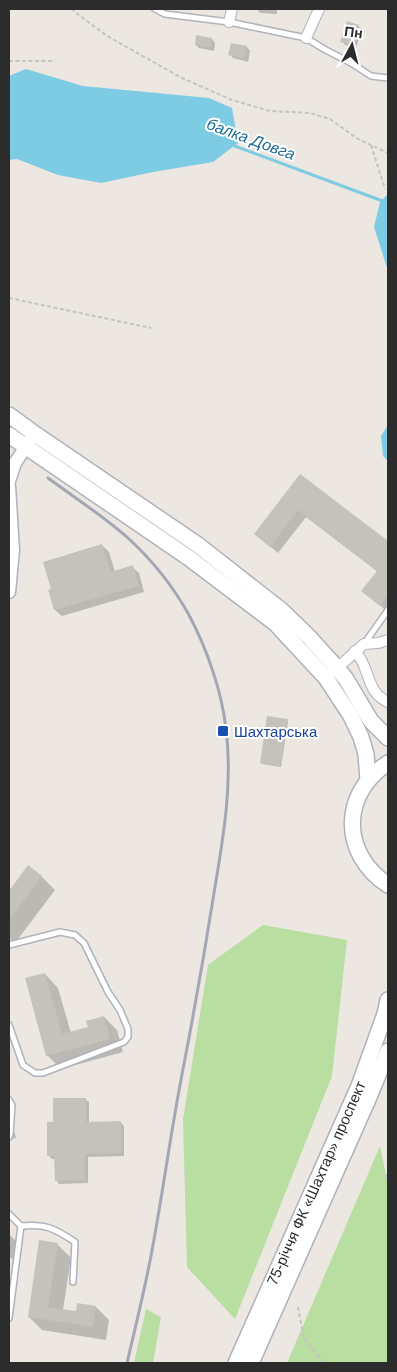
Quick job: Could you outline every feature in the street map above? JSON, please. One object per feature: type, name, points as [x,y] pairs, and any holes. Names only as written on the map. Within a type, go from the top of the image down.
[{"type":"main road","points":[[9,415],[198,545],[281,610],[337,668],[346,679],[371,721],[388,738]]},
{"type":"main road","points":[[9,435],[189,558],[275,623],[326,678],[351,716],[361,737],[366,754],[368,780]]},
{"type":"main road","points":[[388,763],[377,770],[368,780],[358,796],[353,815],[353,835],[359,854],[369,870],[388,889]]},
{"type":"main road","points":[[369,870],[388,885]]},
{"type":"main road","name":"75-річчя ФК «Шахтар» проспект","points":[[236,1363],[359,1086],[383,1022],[388,1000]]},
{"type":"main road","name":"75-річчя ФК «Шахтар» проспект","points":[[251,1363],[370,1097],[388,1051]]},
{"type":"street","points":[[229,22],[232,9]]},
{"type":"street","points":[[306,38],[319,9]]},
{"type":"street","points":[[9,481],[15,463],[35,434]]},
{"type":"street","points":[[9,486],[13,550],[9,592]]},
{"type":"street","points":[[326,678],[364,644],[388,640]]},
{"type":"street","points":[[356,651],[372,688],[381,699],[388,702]]},
{"type":"lane","points":[[155,9],[166,14],[229,22],[306,38],[371,76],[388,78]]},
{"type":"lane","points":[[364,644],[388,610]]},
{"type":"lane","points":[[9,945],[60,932],[74,936],[84,943],[108,992],[120,1010],[128,1029],[128,1037],[124,1042],[44,1073],[35,1072],[22,1065],[9,1024]]},
{"type":"lane","points":[[9,1100],[12,1105],[9,1137]]},
{"type":"lane","points":[[9,1214],[21,1226],[35,1225],[56,1229],[75,1242],[73,1282]]},
{"type":"lane","points":[[9,1318],[21,1226]]},
{"type":"path","points":[[71,9],[107,36],[182,78],[241,103],[270,111],[310,113],[330,119],[358,139],[388,152]]},
{"type":"path","points":[[9,61],[55,61]]},
{"type":"path","points":[[371,145],[385,189]]},
{"type":"path","points":[[9,298],[152,328]]},
{"type":"path","points":[[386,1175],[388,1181]]},
{"type":"path","points":[[298,1307],[304,1339],[324,1363]]},
{"type":"green space","points":[[263,925],[347,940],[332,1076],[235,1319],[187,1267],[183,1119],[208,965]]},
{"type":"green space","points":[[380,1146],[388,1185],[388,1363],[287,1363]]},
{"type":"green space","points":[[146,1309],[161,1317],[153,1363],[134,1363]]},
{"type":"water","points":[[26,69],[83,86],[209,98],[232,108],[238,143],[213,162],[101,183],[58,175],[17,159],[9,160],[9,76]]},
{"type":"water","points":[[388,194],[388,271],[374,227],[380,202]]},
{"type":"water","points":[[388,425],[388,461],[383,456],[381,436]]},
{"type":"building","points":[[347,21],[359,25],[352,45],[340,42]]},
{"type":"building","points":[[196,35],[212,38],[211,48],[195,45]]},
{"type":"building","points":[[231,43],[247,46],[244,59],[228,55]]},
{"type":"building","points":[[300,474],[388,541],[388,595],[380,606],[361,591],[377,571],[298,510],[270,547],[254,534]]},
{"type":"building","points":[[102,544],[111,572],[133,565],[139,586],[54,610],[48,590],[51,589],[43,562]]},
{"type":"building","name":"Шахтарська","points":[[267,716],[288,719],[280,766],[260,763]]},
{"type":"building","points":[[28,865],[42,876],[9,920],[9,891]]},
{"type":"building","points":[[45,973],[62,1034],[88,1027],[86,1021],[104,1016],[110,1039],[46,1056],[25,978]]},
{"type":"building","points":[[53,1098],[86,1098],[86,1122],[121,1121],[121,1153],[85,1154],[85,1180],[55,1181],[54,1156],[47,1156],[47,1122],[53,1122]]},
{"type":"building","points":[[39,1240],[58,1243],[48,1307],[76,1311],[77,1303],[96,1306],[93,1327],[28,1317]]},
{"type":"waterway","name":"балка Довга","points":[[232,145],[388,203]]},
{"type":"railway","points":[[48,478],[100,515],[138,547],[177,595],[196,628],[213,671],[224,715],[228,750],[226,811],[211,914],[150,1260],[127,1363]]},
{"type":"place","name":"Шахтарська","points":[[223,731]]}]
